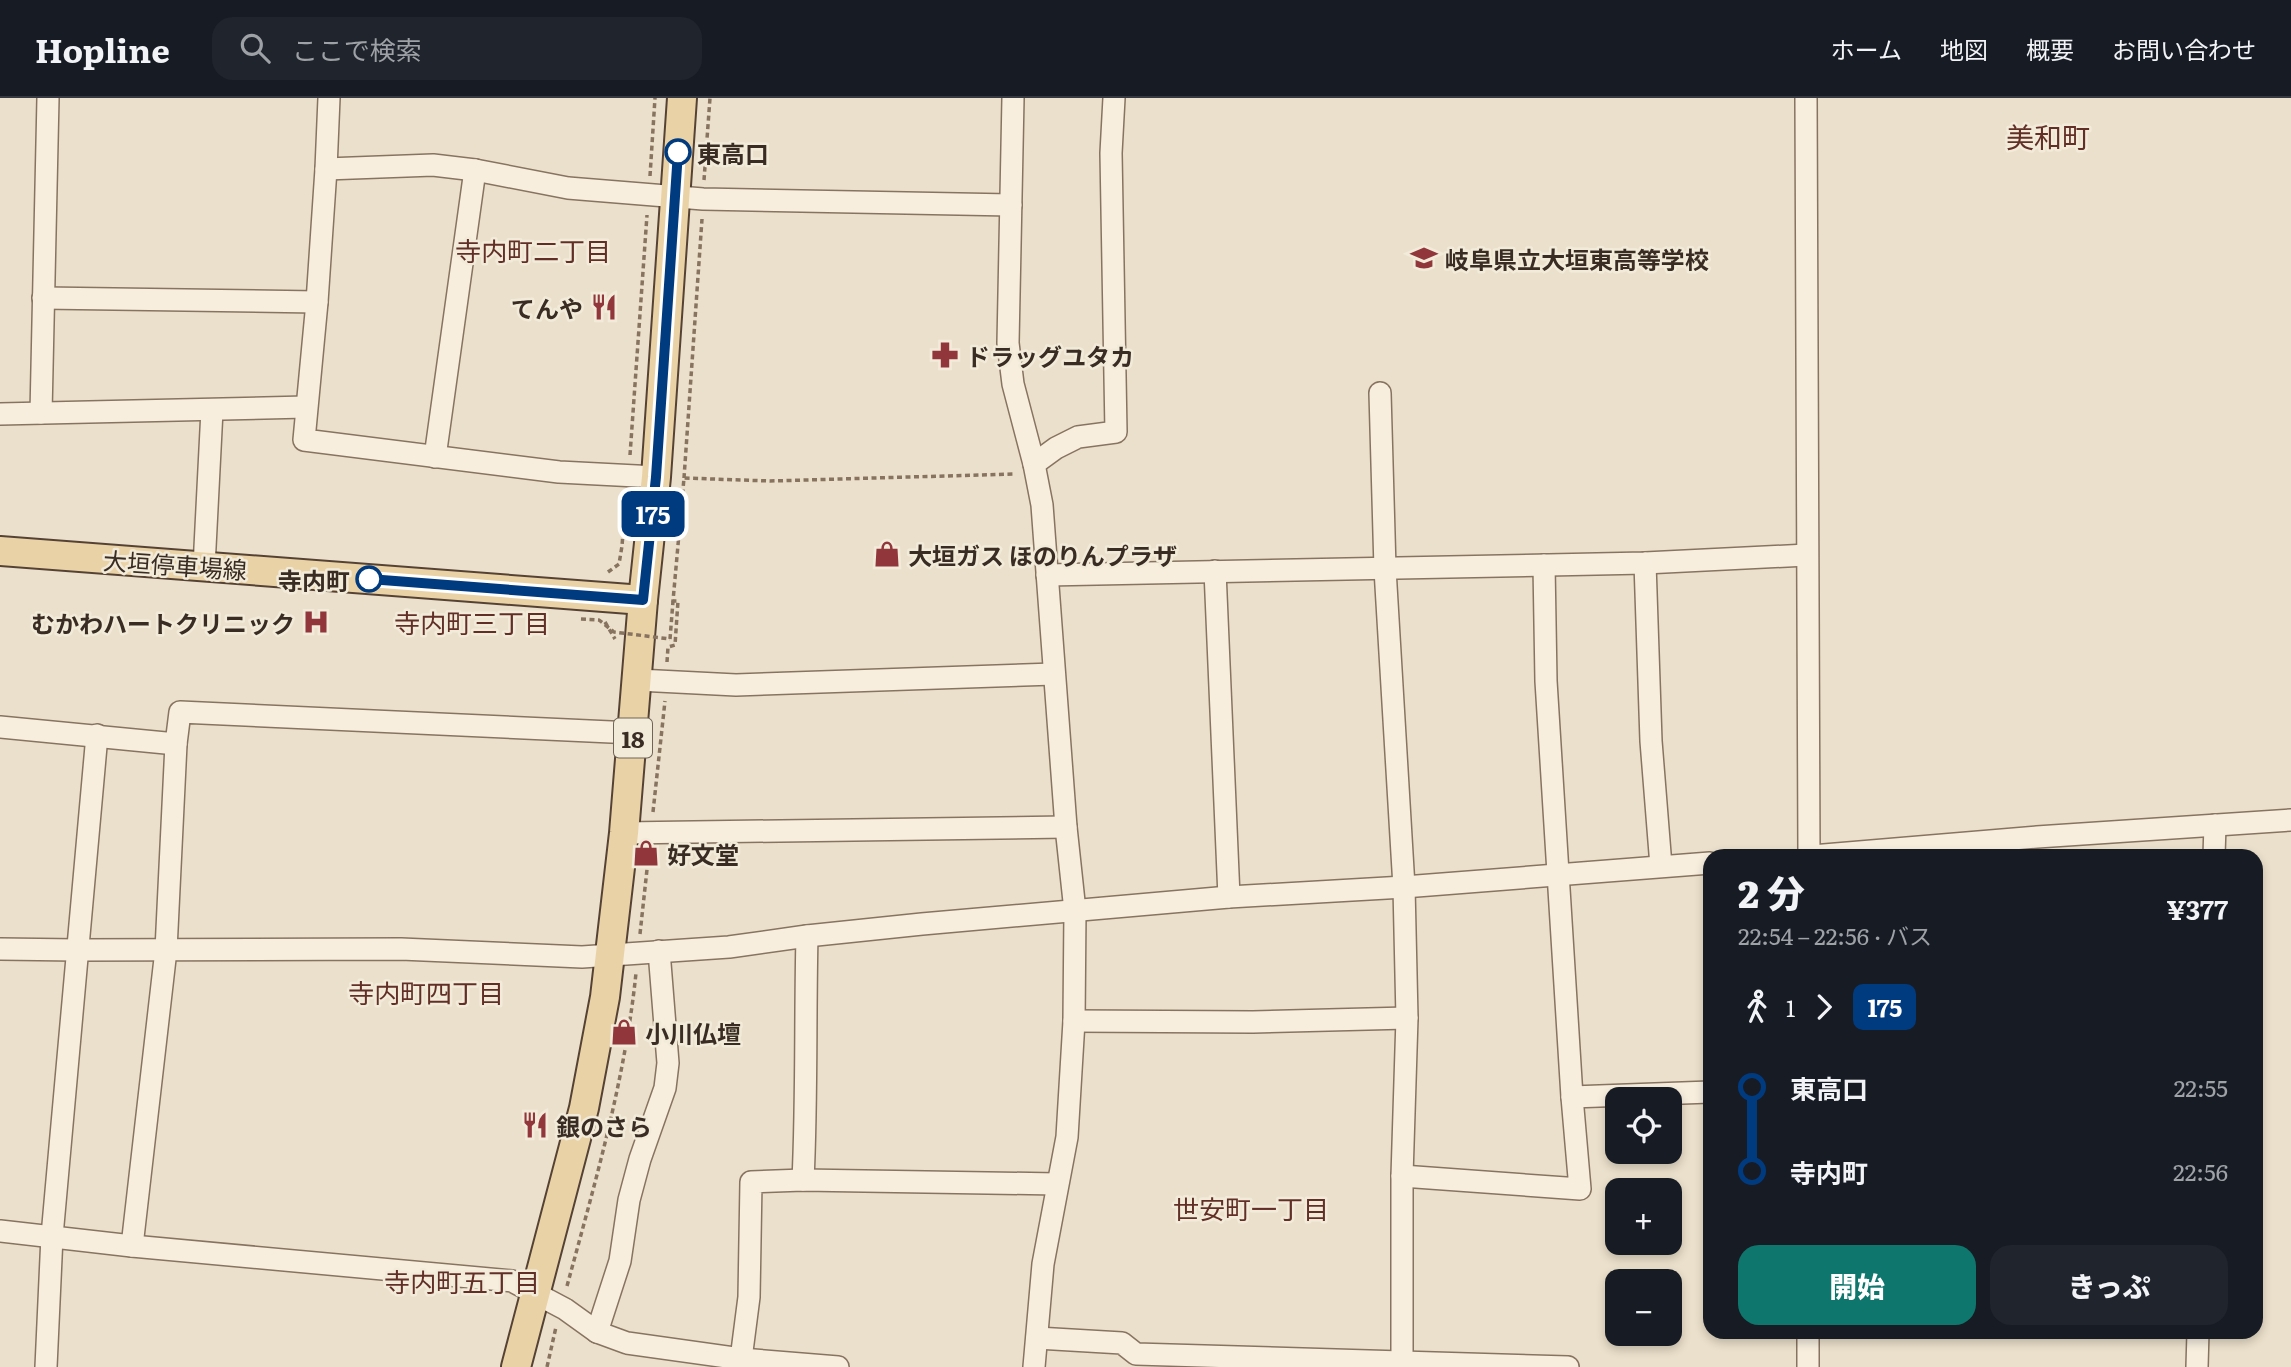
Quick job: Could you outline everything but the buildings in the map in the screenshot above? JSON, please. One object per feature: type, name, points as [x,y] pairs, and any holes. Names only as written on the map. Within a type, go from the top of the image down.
[{"type":"main road","name":"18","points":[[516,1367],[584,1108],[606,997],[610,955],[637,832],[633,733],[643,600],[670,478],[662,195],[682,98]]},
{"type":"main road","name":"大垣停車場線","points":[[0,551],[643,600]]},
{"type":"street","points":[[41,413],[48,98]]},
{"type":"street","points":[[328,98],[317,302],[304,440],[558,472],[670,478]]},
{"type":"street","points":[[1013,98],[1008,343],[1013,384],[1042,505],[1066,827],[1075,911],[1074,1021],[1067,1138],[1043,1264],[1034,1367]]},
{"type":"street","points":[[1034,464],[1077,437],[1116,432],[1111,153],[1114,98]]},
{"type":"street","points":[[1806,98],[1811,849]]},
{"type":"street","points":[[326,169],[433,165],[475,170],[568,188],[703,199],[1012,205]]},
{"type":"street","points":[[435,457],[475,170]]},
{"type":"street","points":[[43,298],[317,302]]},
{"type":"street","points":[[1380,393],[1385,569],[1404,887],[1407,1018],[1402,1176],[1402,1362]]},
{"type":"street","points":[[0,414],[306,407]]},
{"type":"street","points":[[204,567],[212,410]]},
{"type":"street","points":[[1047,575],[1645,563],[1807,555]]},
{"type":"street","points":[[1645,563],[1651,741],[1661,866]]},
{"type":"street","points":[[1402,1176],[1580,1189],[1557,875],[1546,681],[1544,565]]},
{"type":"street","points":[[1215,571],[1229,897]]},
{"type":"street","points":[[638,680],[736,685],[1054,674]]},
{"type":"street","points":[[132,1246],[166,950],[176,744],[180,712],[633,733]]},
{"type":"street","points":[[0,727],[176,744]]},
{"type":"street","points":[[46,1367],[52,1236],[97,735]]},
{"type":"street","points":[[1902,849],[2291,820]]},
{"type":"street","points":[[2214,849],[2215,825]]},
{"type":"street","points":[[637,832],[1066,827]]},
{"type":"street","points":[[0,949],[401,949],[582,957],[729,947],[807,936],[1229,897],[1404,887],[1703,863]]},
{"type":"street","points":[[803,1180],[807,1094],[807,936]]},
{"type":"street","points":[[597,1332],[620,1261],[629,1200],[640,1159],[665,1088],[668,1063],[649,952]]},
{"type":"street","points":[[1074,1021],[1407,1018]]},
{"type":"street","points":[[1572,1097],[1703,1092]]},
{"type":"street","points":[[741,1359],[750,1297],[751,1182],[803,1180],[1057,1184]]},
{"type":"street","points":[[0,1231],[512,1281],[561,1307],[597,1332],[627,1343],[741,1359],[838,1367]]},
{"type":"street","points":[[1037,1338],[1122,1343],[1136,1354],[1283,1363],[1402,1362],[1568,1367]]},
{"type":"street","points":[[1808,1339],[1808,1367]]},
{"type":"street","points":[[2197,1367],[2198,1339]]},
{"type":"path","points":[[606,580],[607,573],[619,564],[622,546],[627,477],[662,195],[655,98]]},
{"type":"path","points":[[580,619],[599,620],[614,632],[670,639],[673,601],[670,478],[703,199],[710,98]]},
{"type":"path","points":[[670,478],[770,481],[1010,475],[1028,471],[1034,464]]},
{"type":"path","points":[[547,1367],[606,1146],[649,952],[637,832],[667,682],[668,647],[675,645],[678,601],[673,601]]},
{"type":"path","points":[[603,617],[616,641]]},
{"type":"bus line","name":"175","points":[[369,579],[643,600],[656,477],[678,152]]},
{"type":"place","name":"東高口","points":[[678,152]]},
{"type":"place","name":"岐阜県立大垣東高等学校","points":[[1424,258]]},
{"type":"place","name":"てんや","points":[[604,307]]},
{"type":"place","name":"ドラッグユタカ","points":[[945,355]]},
{"type":"place","name":"大垣ガス ほのりんプラザ","points":[[887,554]]},
{"type":"place","name":"寺内町","points":[[369,579]]},
{"type":"place","name":"むかわハートクリニック","points":[[316,622]]},
{"type":"place","name":"好文堂","points":[[646,853]]},
{"type":"place","name":"小川仏壇","points":[[624,1032]]},
{"type":"place","name":"銀のさら","points":[[535,1125]]},
{"type":"district","name":"美和町","points":[[2048,136]]},
{"type":"district","name":"寺内町二丁目","points":[[533,249]]},
{"type":"district","name":"寺内町三丁目","points":[[472,621]]},
{"type":"district","name":"寺内町四丁目","points":[[426,991]]},
{"type":"district","name":"世安町一丁目","points":[[1251,1207]]},
{"type":"district","name":"寺内町五丁目","points":[[462,1280]]}]
